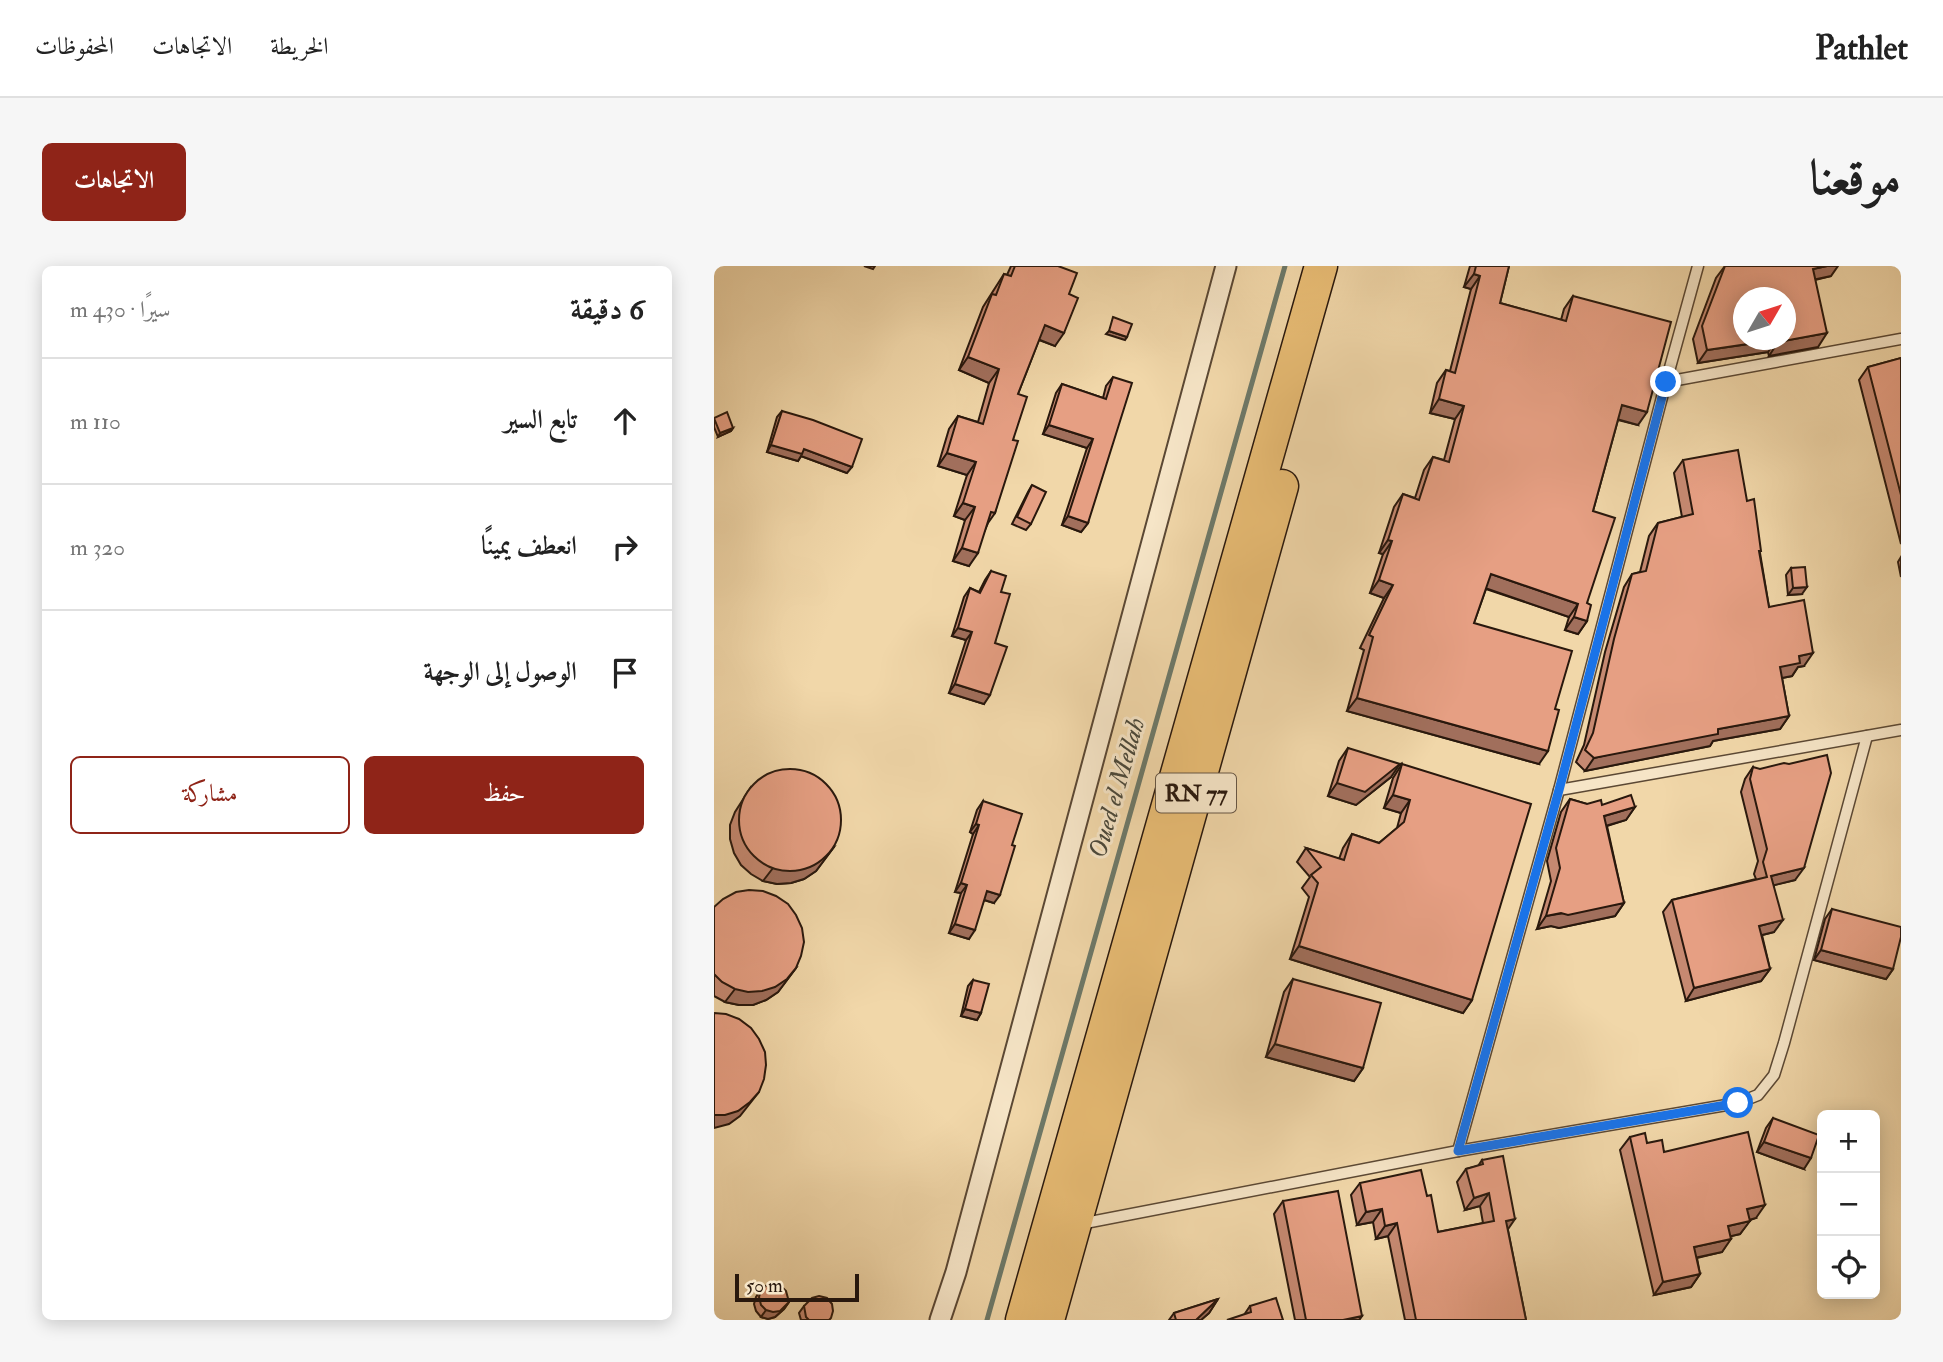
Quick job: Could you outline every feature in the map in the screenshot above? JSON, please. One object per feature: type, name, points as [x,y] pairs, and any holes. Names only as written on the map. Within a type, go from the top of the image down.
[{"type":"main road","name":"RN 77","points":[[1048,1320],[1062,1226],[1321,266]]},
{"type":"main road","name":"RN 77","points":[[1022,1320],[1062,1226],[1342,266]]},
{"type":"street","points":[[940,1320],[956,1272],[1226,266]]},
{"type":"lane","points":[[1458,1151],[1559,790],[1698,266]]},
{"type":"lane","points":[[1666,382],[1901,339]]},
{"type":"lane","points":[[1559,790],[1901,730]]},
{"type":"lane","points":[[1062,1226],[1458,1151],[1738,1103],[1758,1094],[1774,1075],[1784,1043],[1867,736]]},
{"type":"building","points":[[1015,266],[1058,266],[1077,273],[1069,294],[1078,298],[1064,333],[1045,325],[1018,394],[1027,397],[1013,440],[1018,441],[995,513],[991,512],[978,553],[962,548],[975,507],[963,503],[976,462],[947,453],[958,416],[983,424],[999,369],[968,357],[992,294],[996,295],[1004,274],[1011,276]]},
{"type":"building","points":[[1476,266],[1509,266],[1500,303],[1566,321],[1573,296],[1671,322],[1647,412],[1622,405],[1593,511],[1615,518],[1587,603],[1591,605],[1587,621],[1574,617],[1578,604],[1491,574],[1474,623],[1572,651],[1555,709],[1559,710],[1548,751],[1357,698],[1373,637],[1369,635],[1393,585],[1379,580],[1403,494],[1419,500],[1433,457],[1449,462],[1464,406],[1439,399],[1446,370],[1455,373],[1480,276],[1474,274]]},
{"type":"building","points":[[1725,266],[1827,266],[1813,269],[1827,333],[1796,339],[1796,287],[1733,287],[1733,346],[1707,350],[1702,326]]},
{"type":"building","points":[[1113,317],[1132,324],[1127,337],[1109,331]]},
{"type":"building","points":[[1901,358],[1901,495],[1868,367]]},
{"type":"building","points":[[1113,377],[1132,383],[1088,523],[1068,516],[1093,439],[1049,425],[1062,384],[1106,399]]},
{"type":"building","points":[[782,411],[862,439],[852,467],[804,449],[802,454],[771,445]]},
{"type":"building","points":[[727,412],[733,428],[720,433],[714,418]]},
{"type":"building","points":[[1738,450],[1747,501],[1754,499],[1759,551],[1769,607],[1804,600],[1813,653],[1799,656],[1800,663],[1780,667],[1789,716],[1718,729],[1718,734],[1594,758],[1585,750],[1593,733],[1632,574],[1646,571],[1658,523],[1693,514],[1683,460]]},
{"type":"building","points":[[1032,485],[1046,492],[1031,524],[1017,517]]},
{"type":"building","points":[[1805,567],[1807,587],[1793,588],[1791,568]]},
{"type":"building","points":[[991,571],[1006,576],[1001,592],[1010,594],[995,643],[1007,647],[990,695],[955,684],[972,632],[958,628],[970,588],[980,593]]},
{"type":"building","points":[[1348,748],[1400,764],[1365,792],[1337,783]]},
{"type":"building","points":[[1827,755],[1831,773],[1804,868],[1771,876],[1783,920],[1759,926],[1770,969],[1694,988],[1672,900],[1767,877],[1763,862],[1767,849],[1750,779],[1753,767],[1760,769]]},
{"type":"building","points":[[1402,764],[1531,804],[1472,1000],[1299,946],[1318,883],[1311,875],[1321,867],[1306,848],[1344,860],[1352,834],[1379,843],[1404,822],[1410,800],[1393,795]]},
{"type":"building","points":[[790,769],[810,773],[826,784],[837,800],[841,820],[837,840],[826,856],[810,867],[790,871],[770,867],[754,856],[743,840],[739,820],[743,800],[754,784],[770,773]]},
{"type":"building","points":[[1631,795],[1635,807],[1604,816],[1624,903],[1568,915],[1561,913],[1546,916],[1560,868],[1556,848],[1570,799],[1587,804],[1601,800],[1602,805]]},
{"type":"building","points":[[983,801],[1022,814],[1000,895],[987,891],[975,930],[955,924],[967,885],[961,883],[979,825],[976,824]]},
{"type":"building","points":[[763,891],[788,904],[802,928],[804,942],[796,968],[787,979],[775,987],[748,992],[735,989],[714,974],[714,907],[736,892]]},
{"type":"building","points":[[1832,909],[1901,927],[1893,969],[1821,950]]},
{"type":"building","points":[[1293,979],[1381,1003],[1363,1068],[1275,1044]]},
{"type":"building","points":[[973,980],[989,984],[981,1013],[965,1009]]},
{"type":"building","points":[[714,1013],[739,1019],[751,1028],[765,1052],[764,1079],[759,1092],[738,1111],[725,1115],[714,1115]]},
{"type":"building","points":[[1773,1118],[1817,1134],[1811,1158],[1764,1142]]},
{"type":"building","points":[[1748,1132],[1765,1205],[1747,1209],[1750,1221],[1728,1226],[1731,1239],[1694,1247],[1700,1274],[1663,1282],[1630,1137],[1645,1133],[1647,1143],[1662,1140],[1664,1152]]},
{"type":"building","points":[[1503,1156],[1515,1219],[1506,1221],[1526,1320],[1416,1320],[1397,1223],[1385,1226],[1382,1209],[1366,1212],[1360,1183],[1421,1170],[1427,1196],[1431,1195],[1438,1232],[1494,1221],[1489,1193],[1474,1198],[1466,1169],[1483,1164],[1482,1160]]},
{"type":"building","points":[[1338,1191],[1362,1316],[1343,1320],[1306,1320],[1283,1201]]},
{"type":"building","points":[[774,1283],[786,1291],[789,1302],[780,1311],[773,1312],[761,1305],[759,1297],[761,1290]]},
{"type":"building","points":[[812,1298],[827,1298],[832,1304],[831,1318],[809,1320],[804,1306]]},
{"type":"building","points":[[1276,1298],[1283,1320],[1227,1320],[1251,1312],[1250,1306]]},
{"type":"building","points":[[1218,1299],[1196,1320],[1176,1320],[1174,1313]]},
{"type":"waterway","name":"Oued el Mellah","points":[[987,1320],[1285,266]]},
{"type":"route","points":[[1666,382],[1559,790],[1458,1151],[1738,1103]]}]
